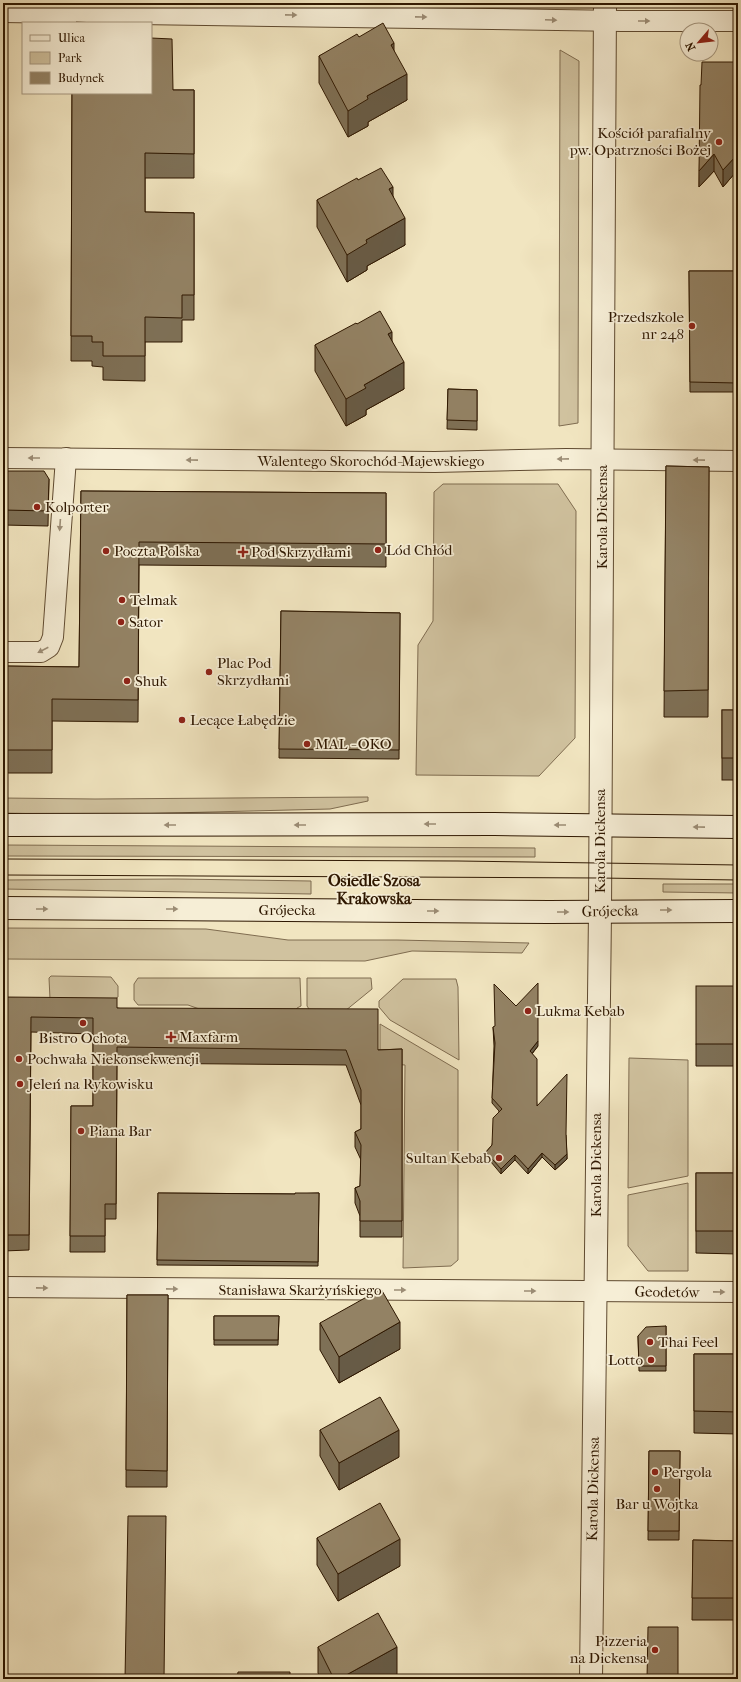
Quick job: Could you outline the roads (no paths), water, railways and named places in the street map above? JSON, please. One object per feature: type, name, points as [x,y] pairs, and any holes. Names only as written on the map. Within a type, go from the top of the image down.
[{"type":"street","points":[[3,12],[605,12],[738,21]]},
{"type":"street","name":"Karola Dickensa","points":[[591,1679],[600,912],[599,825],[605,12]]},
{"type":"street","name":"Walentego Skorochód-Majewskiego","points":[[3,458],[434,462],[602,459],[738,461]]},
{"type":"street","points":[[3,652],[41,652],[49,646],[53,637],[66,458]]},
{"type":"street","points":[[3,825],[599,825],[738,827]]},
{"type":"street","name":"Grójecka","points":[[3,908],[600,912],[649,910],[738,911]]},
{"type":"street","name":"Stanisława Skarżyńskiego","points":[[3,1287],[596,1291]]},
{"type":"street","name":"Geodetów","points":[[596,1291],[738,1292]]},
{"type":"tram line","points":[[3,859],[458,861],[738,865]]},
{"type":"tram line","points":[[3,875],[738,880]]},
{"type":"place","name":"Kościół parafialny pw. Opatrzności Bożej","points":[[719,142]]},
{"type":"place","name":"Przedszkole nr 248","points":[[692,326]]},
{"type":"place","name":"Kolporter","points":[[37,507]]},
{"type":"place","name":"Lód Chłód","points":[[378,550]]},
{"type":"place","name":"Poczta Polska","points":[[106,551]]},
{"type":"place","name":"Pod Skrzydłami","points":[[243,552]]},
{"type":"place","name":"Telmak","points":[[122,600]]},
{"type":"place","name":"Sator","points":[[121,622]]},
{"type":"place","name":"Plac Pod Skrzydłami","points":[[209,672]]},
{"type":"place","name":"Shuk","points":[[127,681]]},
{"type":"place","name":"Lecące Łabędzie","points":[[182,720]]},
{"type":"place","name":"MAL - OKO","points":[[307,744]]},
{"type":"place","name":"Lukma Kebab","points":[[528,1011]]},
{"type":"place","name":"Bistro Ochota","points":[[83,1023]]},
{"type":"place","name":"Maxfarm","points":[[171,1037]]},
{"type":"place","name":"Pochwała Niekonsekwencji","points":[[19,1059]]},
{"type":"place","name":"Jeleń na Rykowisku","points":[[20,1084]]},
{"type":"place","name":"Piana Bar","points":[[81,1131]]},
{"type":"place","name":"Sultan Kebab","points":[[499,1158]]},
{"type":"place","name":"Thai Feel","points":[[650,1342]]},
{"type":"place","name":"Lotto","points":[[651,1360]]},
{"type":"place","name":"Pergola","points":[[655,1472]]},
{"type":"place","name":"Bar u Wojtka","points":[[657,1489]]},
{"type":"place","name":"Pizzeria na Dickensa","points":[[655,1650]]},
{"type":"district","name":"Osiedle Szosa Krakowska","points":[[374,889]]}]
